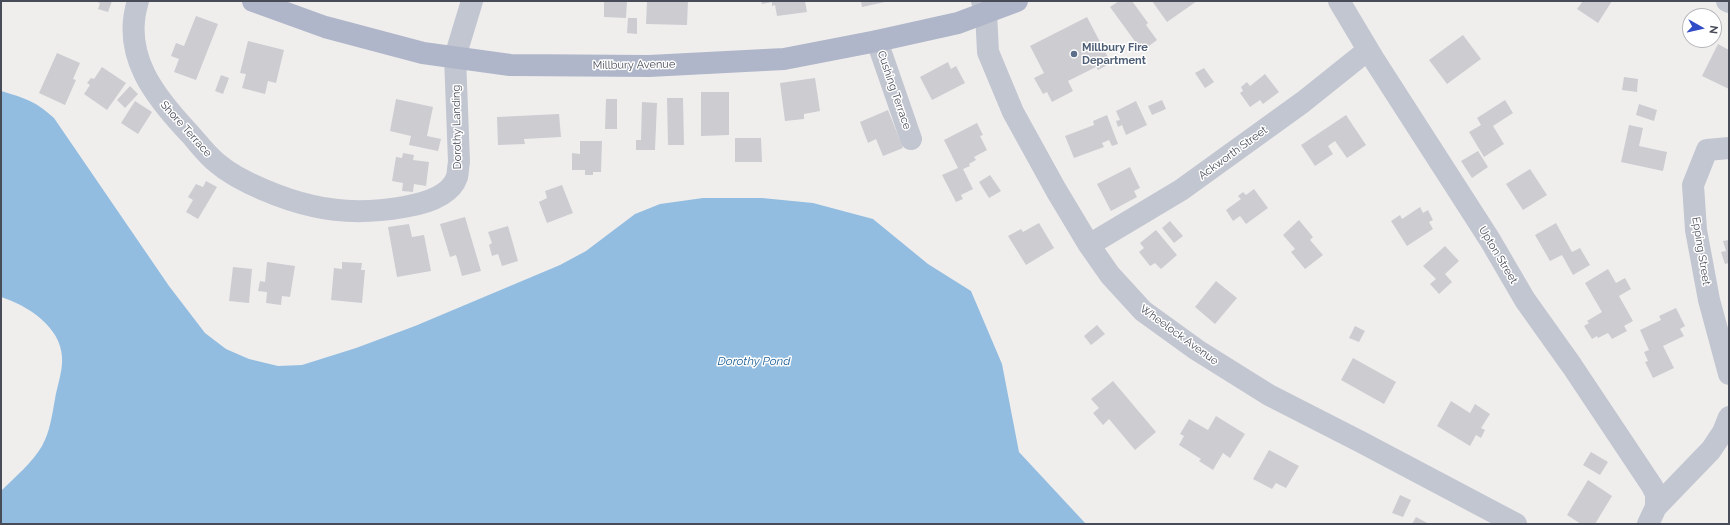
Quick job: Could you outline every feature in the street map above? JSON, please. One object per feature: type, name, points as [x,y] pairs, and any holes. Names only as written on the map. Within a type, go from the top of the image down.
[{"type":"main road","name":"Millbury Avenue","points":[[253,1],[325,27],[423,53],[510,65],[649,66],[784,59],[877,41],[958,23],[984,7],[1017,1]]},
{"type":"street","name":"Shore Terrace","points":[[138,1],[134,14],[133,31],[136,53],[145,77],[165,108],[217,163],[239,177]]},
{"type":"street","name":"Upton Street","points":[[1339,1],[1368,50],[1486,234],[1525,300],[1572,366],[1652,486],[1656,494],[1652,516]]},
{"type":"street","name":"Dorothy Landing","points":[[239,177],[290,200],[338,210],[365,211],[416,205],[449,190],[457,177],[459,162],[456,58],[471,2]]},
{"type":"street","name":"Wheelock Avenue","points":[[984,7],[988,52],[1013,112],[1056,190],[1089,245],[1110,275],[1143,311],[1198,350],[1269,395],[1516,524]]},
{"type":"street","name":"Cushing Terrace","points":[[877,41],[911,139]]},
{"type":"street","name":"Ackworth Street","points":[[1089,245],[1187,186],[1303,102],[1368,50]]},
{"type":"street","name":"Epping Street","points":[[1729,148],[1707,150],[1693,185],[1696,230],[1709,300],[1729,374]]},
{"type":"street","points":[[1652,516],[1711,450],[1723,432],[1729,417]]},
{"type":"water","name":"Dorothy Pond","points":[[1,91],[29,101],[54,118],[169,286],[205,333],[226,349],[249,359],[278,366],[302,365],[356,348],[415,326],[560,265],[586,251],[635,214],[660,204],[703,198],[762,198],[813,203],[873,219],[928,264],[971,291],[1002,364],[1019,452],[1086,524],[1,524],[1,491],[28,464],[45,441],[61,373],[62,357],[56,336],[41,319],[21,306],[1,297]]},
{"type":"building","points":[[94,1],[112,1],[108,12],[98,9],[100,3]]},
{"type":"building","points":[[604,1],[627,1],[626,18],[604,17]]},
{"type":"building","points":[[647,1],[688,1],[687,25],[646,24]]},
{"type":"building","points":[[761,1],[805,1],[807,12],[777,16],[775,5],[772,6],[772,2],[762,4]]},
{"type":"building","points":[[861,1],[885,1],[885,2],[862,7]]},
{"type":"building","points":[[1119,1],[1132,1],[1148,23],[1146,25],[1157,40],[1142,51],[1110,7]]},
{"type":"building","points":[[1152,1],[1197,1],[1167,22]]},
{"type":"building","points":[[1583,1],[1612,1],[1598,23],[1577,9]]},
{"type":"building","points":[[196,16],[218,24],[196,80],[174,72],[179,59],[171,56],[176,43],[184,46]]},
{"type":"building","points":[[1087,17],[1111,63],[1098,70],[1096,67],[1068,81],[1073,91],[1052,102],[1047,92],[1043,94],[1034,78],[1044,73],[1030,46]]},
{"type":"building","points":[[628,18],[637,18],[637,34],[627,33]]},
{"type":"building","points":[[1463,35],[1481,59],[1447,84],[1429,60]]},
{"type":"building","points":[[248,41],[284,50],[276,83],[268,81],[265,94],[242,88],[246,74],[240,73]]},
{"type":"building","points":[[1722,46],[1729,50],[1729,89],[1702,76],[1716,48],[1722,48]]},
{"type":"building","points":[[57,53],[80,63],[73,79],[76,80],[65,105],[39,93]]},
{"type":"building","points":[[948,62],[951,69],[956,66],[965,83],[932,100],[920,77]]},
{"type":"building","points":[[102,67],[126,83],[107,110],[84,94],[90,85],[87,83],[91,78],[94,79]]},
{"type":"building","points":[[1204,68],[1214,82],[1205,88],[1195,73]]},
{"type":"building","points":[[1265,74],[1279,92],[1263,104],[1260,100],[1250,107],[1240,93],[1243,91],[1241,87],[1247,82],[1250,86]]},
{"type":"building","points":[[221,75],[229,78],[223,94],[215,91]]},
{"type":"building","points":[[1624,77],[1638,79],[1637,92],[1622,90]]},
{"type":"building","points":[[815,78],[820,111],[804,114],[804,119],[785,121],[780,83]]},
{"type":"building","points":[[130,86],[138,94],[125,108],[117,100]]},
{"type":"building","points":[[701,92],[729,92],[729,135],[701,136]]},
{"type":"building","points":[[667,98],[683,98],[684,145],[668,145]]},
{"type":"building","points":[[396,99],[433,107],[427,136],[441,139],[438,151],[409,145],[411,136],[390,131]]},
{"type":"building","points":[[606,99],[617,99],[617,129],[605,129]]},
{"type":"building","points":[[1162,100],[1166,109],[1152,115],[1148,106]]},
{"type":"building","points":[[1505,100],[1513,113],[1493,126],[1504,144],[1484,157],[1469,132],[1481,125],[1477,118]]},
{"type":"building","points":[[135,101],[152,112],[138,134],[121,123]]},
{"type":"building","points":[[1136,101],[1147,125],[1126,135],[1122,125],[1118,127],[1116,121],[1120,120],[1116,111]]},
{"type":"building","points":[[642,102],[657,103],[655,150],[636,150],[636,140],[641,140]]},
{"type":"building","points":[[1639,104],[1657,110],[1654,121],[1636,115]]},
{"type":"building","points":[[888,110],[903,148],[883,156],[876,139],[868,143],[860,122]]},
{"type":"building","points":[[559,114],[561,137],[524,139],[525,144],[498,145],[497,117]]},
{"type":"building","points":[[1107,115],[1118,144],[1112,146],[1109,140],[1102,143],[1104,147],[1074,158],[1065,136],[1094,125],[1093,121]]},
{"type":"building","points":[[1346,115],[1366,145],[1347,158],[1335,141],[1328,146],[1333,154],[1315,166],[1301,145]]},
{"type":"building","points":[[977,123],[983,135],[980,136],[987,150],[974,157],[976,160],[969,164],[970,166],[963,169],[973,189],[961,195],[963,199],[956,202],[942,175],[958,168],[944,140]]},
{"type":"building","points":[[1629,125],[1643,128],[1639,146],[1667,152],[1663,171],[1621,162]]},
{"type":"building","points":[[735,138],[761,138],[762,162],[735,162]]},
{"type":"building","points":[[580,141],[602,141],[601,172],[593,172],[593,175],[585,175],[585,170],[572,170],[572,153],[580,154]]},
{"type":"building","points":[[1478,151],[1488,167],[1472,178],[1461,161]]},
{"type":"building","points":[[403,153],[414,155],[413,160],[429,162],[426,186],[414,184],[413,192],[402,191],[403,183],[392,181],[396,157],[402,158]]},
{"type":"building","points":[[1130,167],[1140,188],[1134,191],[1137,197],[1111,211],[1097,184]]},
{"type":"building","points":[[1530,169],[1547,195],[1523,210],[1506,184]]},
{"type":"building","points":[[990,175],[1001,191],[989,198],[979,182]]},
{"type":"building","points":[[206,181],[217,187],[198,219],[186,212],[193,200],[188,197],[196,184],[203,187]]},
{"type":"building","points":[[562,185],[573,213],[547,223],[539,202],[547,198],[545,191]]},
{"type":"building","points":[[1254,189],[1268,208],[1246,224],[1240,216],[1233,221],[1226,210],[1241,199],[1238,196],[1243,192],[1246,195]]},
{"type":"building","points":[[1420,207],[1423,213],[1428,210],[1433,220],[1429,222],[1433,229],[1407,246],[1391,221],[1400,215],[1402,219]]},
{"type":"building","points":[[465,217],[481,271],[462,276],[456,255],[450,257],[440,224]]},
{"type":"building","points":[[1299,220],[1313,237],[1310,240],[1323,255],[1305,269],[1291,252],[1295,249],[1283,235]]},
{"type":"building","points":[[1170,221],[1183,236],[1174,243],[1162,228]]},
{"type":"building","points":[[1039,223],[1054,248],[1026,265],[1008,236],[1021,229],[1023,232]]},
{"type":"building","points":[[1556,223],[1572,252],[1580,248],[1590,265],[1573,275],[1562,255],[1550,261],[1535,235]]},
{"type":"building","points":[[409,224],[412,237],[424,235],[431,271],[397,277],[388,227]]},
{"type":"building","points":[[508,226],[518,261],[502,266],[498,254],[492,256],[489,245],[492,243],[488,232]]},
{"type":"building","points":[[1156,230],[1177,255],[1161,269],[1155,263],[1150,266],[1139,252],[1144,248],[1140,243]]},
{"type":"building","points":[[1729,240],[1729,263],[1725,264],[1721,252],[1726,251],[1723,241]]},
{"type":"building","points":[[1445,246],[1459,261],[1445,274],[1452,282],[1439,294],[1430,284],[1436,279],[1423,266]]},
{"type":"building","points":[[267,262],[295,266],[290,297],[282,296],[281,305],[266,303],[267,292],[258,291],[260,281],[265,282]]},
{"type":"building","points":[[342,262],[362,263],[361,270],[365,270],[362,303],[331,300],[334,268],[342,269]]},
{"type":"building","points":[[233,267],[252,269],[249,303],[229,301]]},
{"type":"building","points":[[1608,269],[1616,283],[1625,278],[1631,289],[1619,296],[1633,321],[1624,326],[1627,331],[1612,339],[1608,333],[1592,339],[1584,326],[1589,323],[1587,321],[1602,312],[1585,283]]},
{"type":"building","points":[[1216,281],[1237,298],[1215,324],[1195,307]]},
{"type":"building","points":[[1676,308],[1685,326],[1680,329],[1684,336],[1663,346],[1674,368],[1653,378],[1645,362],[1648,361],[1644,352],[1649,350],[1640,330],[1661,320],[1659,316]]},
{"type":"building","points":[[1097,325],[1105,334],[1091,345],[1084,336]]},
{"type":"building","points":[[1355,326],[1365,331],[1359,342],[1349,338]]},
{"type":"building","points":[[1353,358],[1396,382],[1384,404],[1341,380]]},
{"type":"building","points":[[1113,381],[1156,432],[1135,450],[1109,419],[1103,425],[1093,413],[1099,408],[1091,399]]},
{"type":"building","points":[[1451,401],[1470,413],[1475,404],[1490,414],[1481,428],[1485,430],[1481,438],[1476,435],[1470,446],[1437,426]]},
{"type":"building","points":[[1216,416],[1245,434],[1230,458],[1223,453],[1213,470],[1199,461],[1201,459],[1179,445],[1184,436],[1180,434],[1189,419],[1208,430]]},
{"type":"building","points":[[1269,450],[1299,466],[1286,488],[1276,483],[1272,489],[1253,479]]},
{"type":"building","points":[[1591,452],[1608,462],[1600,475],[1583,465]]},
{"type":"building","points":[[1588,480],[1612,496],[1595,524],[1581,524],[1567,515]]},
{"type":"building","points":[[1400,495],[1411,500],[1403,517],[1392,513]]},
{"type":"building","points":[[1416,517],[1429,524],[1412,524]]},
{"type":"place","name":"Millbury Fire Department","points":[[1074,54]]}]
